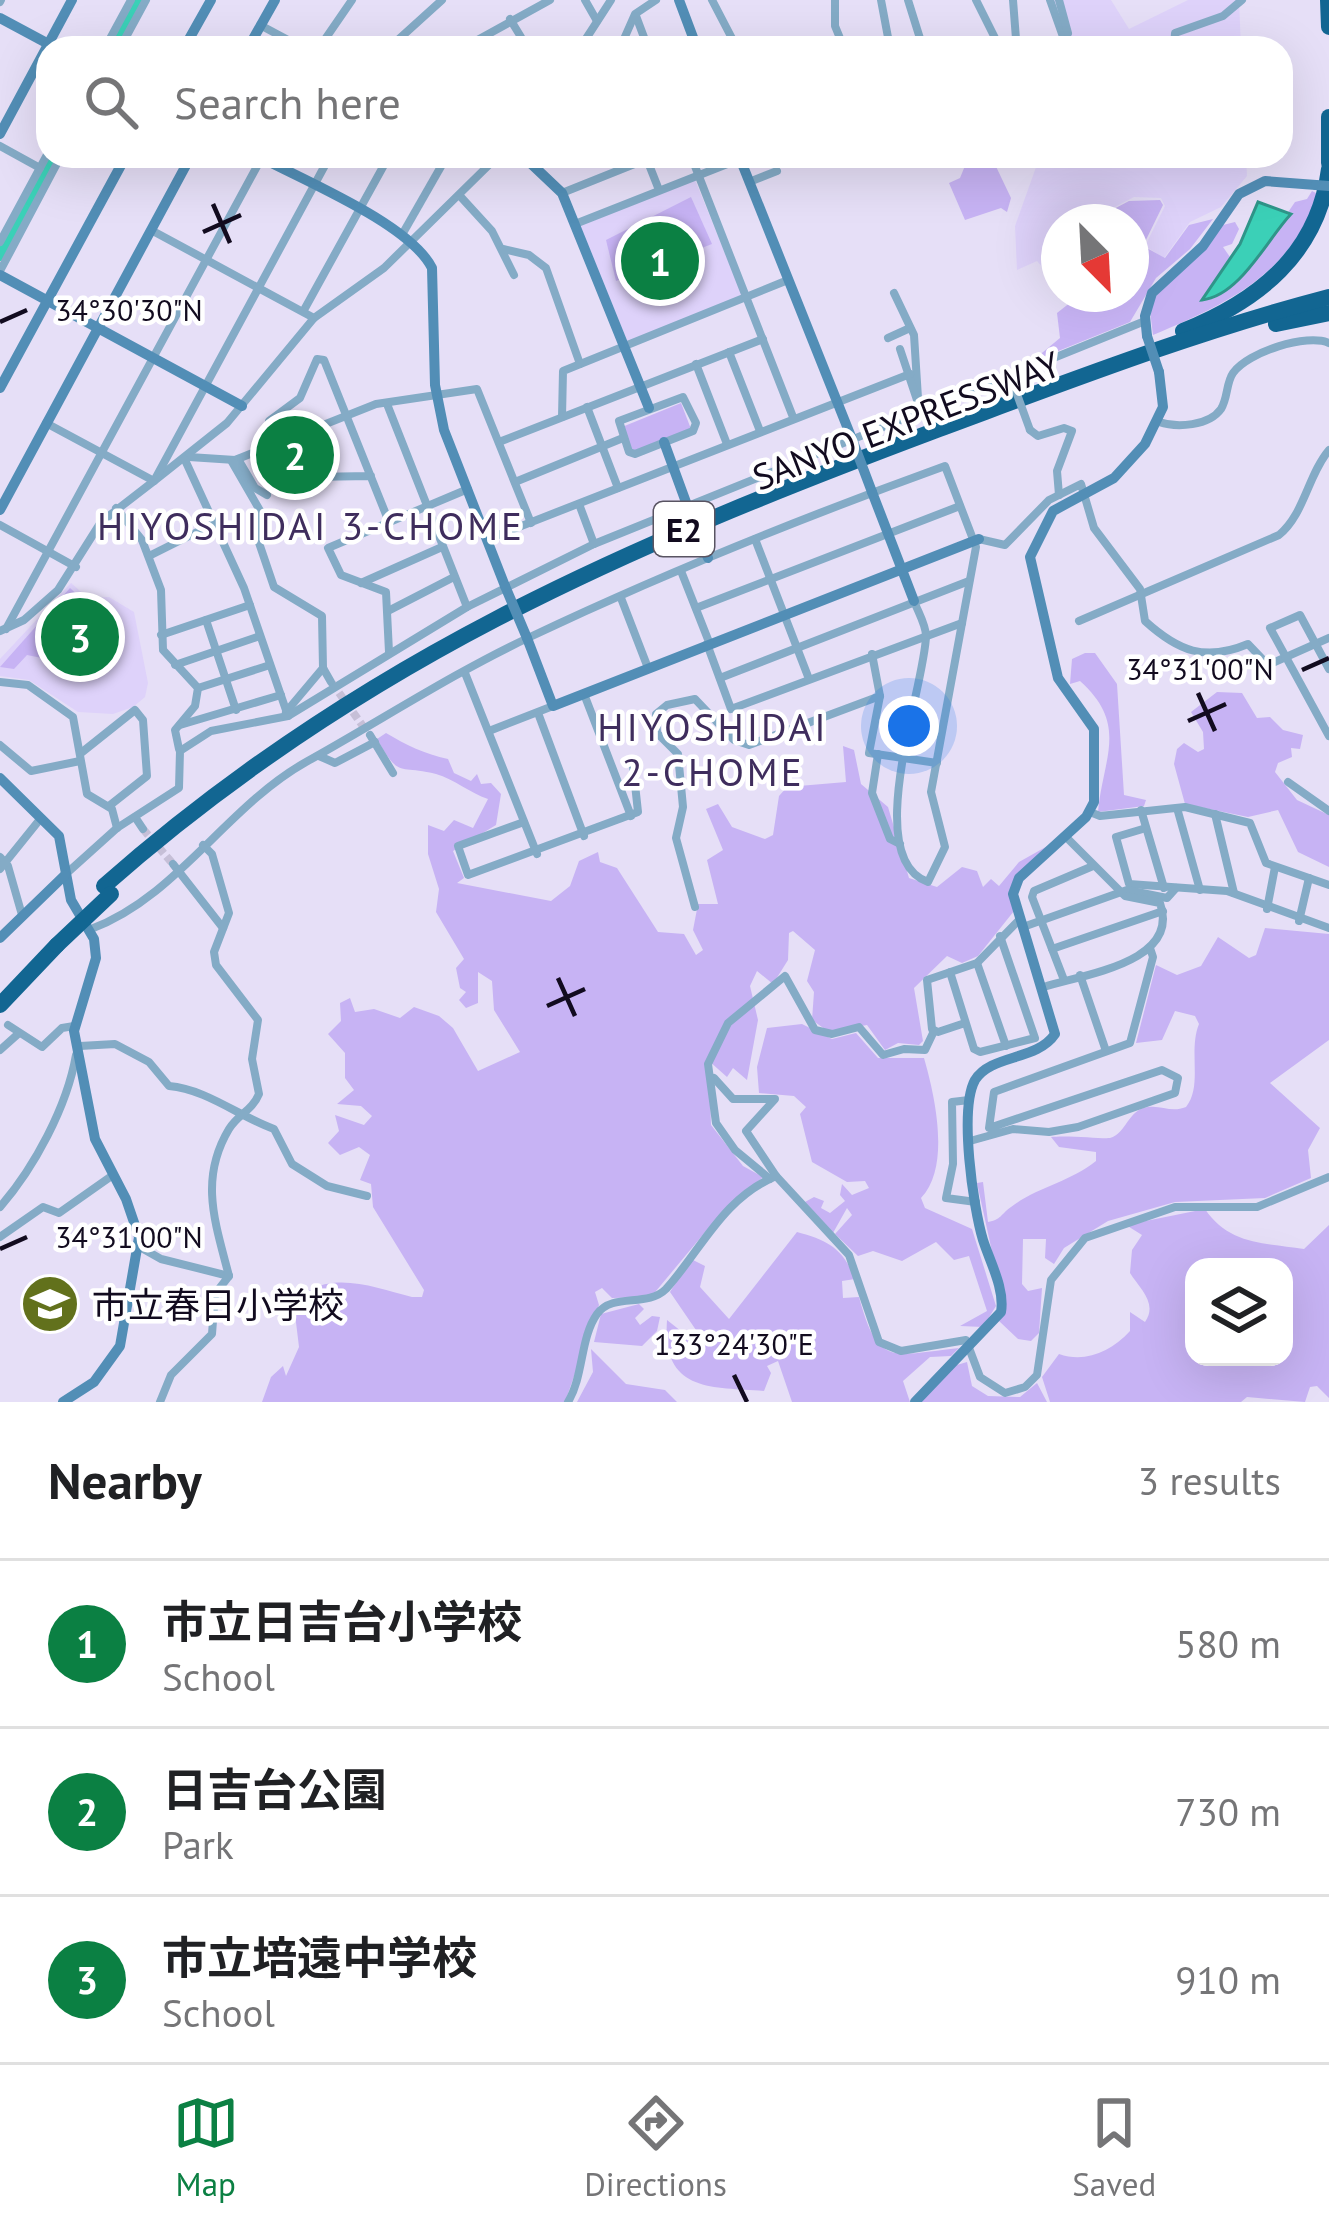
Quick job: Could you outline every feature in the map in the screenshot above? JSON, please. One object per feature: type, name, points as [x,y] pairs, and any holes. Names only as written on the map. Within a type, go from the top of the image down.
[{"type":"highway","points":[[1327,0],[1329,27]]},
{"type":"highway","points":[[994,409],[1248,301],[1282,273],[1321,209],[1329,166],[1329,117]]},
{"type":"highway","name":"SANYO EXPRESSWAY","points":[[0,989],[266,755],[392,672],[484,621],[682,530],[994,409],[1329,297]]},
{"type":"highway","name":"SANYO EXPRESSWAY","points":[[108,890],[314,735],[536,606],[890,459],[1276,324],[1329,310]]},
{"type":"highway","name":"SANYO EXPRESSWAY","points":[[0,1005],[54,941]]},
{"type":"street","points":[[57,36],[72,0]]},
{"type":"street","points":[[111,36],[130,0]]},
{"type":"street","points":[[126,36],[146,0]]},
{"type":"street","points":[[191,36],[211,0]]},
{"type":"street","points":[[254,36],[274,0]]},
{"type":"street","points":[[327,36],[352,0]]},
{"type":"street","points":[[402,36],[442,0]]},
{"type":"street","points":[[482,36],[550,0]]},
{"type":"street","points":[[585,0],[597,21]]},
{"type":"street","points":[[588,36],[611,0]]},
{"type":"street","points":[[625,36],[635,14],[656,0]]},
{"type":"street","points":[[679,0],[692,36]]},
{"type":"street","points":[[712,0],[731,36]]},
{"type":"street","points":[[835,0],[839,36]]},
{"type":"street","points":[[881,0],[888,36]]},
{"type":"street","points":[[908,0],[919,36]]},
{"type":"street","points":[[976,0],[994,36]]},
{"type":"street","points":[[1013,0],[1016,36]]},
{"type":"street","points":[[1054,0],[1064,36]]},
{"type":"street","points":[[1171,36],[1223,16],[1242,0]]},
{"type":"street","points":[[635,14],[643,36]]},
{"type":"street","points":[[0,19],[36,37]]},
{"type":"street","points":[[510,19],[520,36]]},
{"type":"street","points":[[260,25],[281,36]]},
{"type":"street","points":[[0,134],[36,74]]},
{"type":"street","points":[[0,146],[36,166]]},
{"type":"street","points":[[0,242],[40,168]]},
{"type":"street","points":[[55,168],[0,273],[242,406]]},
{"type":"street","points":[[0,388],[120,168]]},
{"type":"street","points":[[0,510],[185,168]]},
{"type":"street","points":[[3,631],[255,168]]},
{"type":"street","points":[[281,168],[403,232],[415,241],[432,268],[438,397],[468,489],[553,706]]},
{"type":"street","points":[[154,482],[324,168]]},
{"type":"street","points":[[304,310],[382,168]]},
{"type":"street","points":[[403,232],[440,168]]},
{"type":"street","points":[[3,631],[49,598],[76,566],[101,522],[186,458],[242,406],[314,318],[360,289],[487,168]]},
{"type":"street","points":[[540,168],[562,193],[649,408]]},
{"type":"street","points":[[562,193],[622,168]]},
{"type":"street","points":[[650,168],[659,190]]},
{"type":"street","points":[[695,168],[793,418]]},
{"type":"street","points":[[575,224],[717,168]]},
{"type":"street","points":[[91,929],[138,906],[253,800],[319,756],[527,638],[708,558],[872,492],[945,466],[976,540],[932,801],[946,838],[928,882],[916,878],[895,823],[926,633],[889,534],[872,492],[851,439],[836,403],[744,168]]},
{"type":"street","points":[[749,182],[777,172]]},
{"type":"street","points":[[915,1402],[1003,1304],[976,1202],[970,1100],[982,1072],[1038,1050],[1055,1034],[1013,894],[1019,878],[1090,812],[1094,729],[1058,678],[1029,571],[1050,515],[1121,472],[1160,422],[1164,398],[1145,321],[1152,293],[1203,246],[1239,194],[1273,180],[1322,186]]},
{"type":"street","points":[[460,196],[503,249],[514,275]]},
{"type":"street","points":[[151,230],[314,318]]},
{"type":"street","points":[[503,249],[529,255],[546,268],[580,364]]},
{"type":"street","points":[[562,417],[563,370],[788,280]]},
{"type":"street","points":[[894,293],[910,328],[920,410]]},
{"type":"street","points":[[180,751],[211,731],[287,714],[467,607],[594,544],[1145,321]]},
{"type":"street","points":[[889,338],[910,328]]},
{"type":"street","points":[[500,442],[763,339]]},
{"type":"street","points":[[1160,422],[1207,421],[1220,409],[1230,379],[1241,365],[1304,339],[1329,343]]},
{"type":"street","points":[[900,349],[918,398]]},
{"type":"street","points":[[729,352],[760,431]]},
{"type":"street","points":[[269,447],[269,421],[300,398],[317,359],[324,360],[389,522]]},
{"type":"street","points":[[696,364],[727,444]]},
{"type":"street","points":[[488,539],[910,374]]},
{"type":"street","points":[[1010,375],[1030,430],[1038,436],[1064,428],[1072,431],[1057,471],[1059,495]]},
{"type":"street","points":[[186,458],[234,460],[387,404],[478,388],[531,523]]},
{"type":"street","points":[[679,397],[688,401],[695,428],[632,454],[623,438],[620,421],[679,397]]},
{"type":"street","points":[[387,404],[467,607]]},
{"type":"street","points":[[586,407],[618,488]]},
{"type":"street","points":[[46,423],[154,482]]},
{"type":"street","points":[[515,482],[623,438]]},
{"type":"street","points":[[664,442],[708,558]]},
{"type":"street","points":[[269,447],[312,478],[371,476]]},
{"type":"street","points":[[1079,621],[1279,535],[1294,519],[1309,475],[1329,450]]},
{"type":"street","points":[[186,458],[250,605],[287,714]]},
{"type":"street","points":[[234,460],[255,488],[267,495]]},
{"type":"street","points":[[234,460],[262,514],[257,537],[274,587],[322,616],[323,668],[331,682]]},
{"type":"street","points":[[489,731],[976,540],[1005,544],[1059,495],[1082,484],[1090,520],[1140,596],[1145,621],[1180,650],[1200,655],[1248,644],[1268,665],[1329,638]]},
{"type":"street","points":[[388,652],[386,592],[341,574],[328,548],[468,489]]},
{"type":"street","points":[[579,504],[594,544]]},
{"type":"street","points":[[696,608],[960,506]]},
{"type":"street","points":[[116,508],[149,556],[164,602],[161,635],[175,665],[198,688]]},
{"type":"street","points":[[149,556],[213,524]]},
{"type":"street","points":[[0,525],[76,566]]},
{"type":"street","points":[[755,539],[809,679]]},
{"type":"street","points":[[361,583],[442,547]]},
{"type":"street","points":[[681,570],[731,709],[962,623]]},
{"type":"street","points":[[388,611],[454,578]]},
{"type":"street","points":[[720,678],[970,580]]},
{"type":"street","points":[[621,598],[648,668]]},
{"type":"street","points":[[161,635],[250,605]]},
{"type":"street","points":[[1329,669],[1300,615],[1270,628],[1329,736]]},
{"type":"street","points":[[206,620],[236,710]]},
{"type":"street","points":[[175,665],[260,636]]},
{"type":"street","points":[[872,654],[880,696],[869,752],[937,763]]},
{"type":"street","points":[[198,688],[270,664]]},
{"type":"street","points":[[287,714],[323,668]]},
{"type":"street","points":[[465,673],[537,854]]},
{"type":"street","points":[[0,682],[28,686],[73,717],[87,794],[108,807],[117,828]]},
{"type":"street","points":[[2,930],[117,828],[179,788],[178,725],[195,706],[198,688]]},
{"type":"street","points":[[178,725],[281,694]]},
{"type":"street","points":[[584,694],[631,816]]},
{"type":"street","points":[[695,907],[677,845],[683,807],[678,754],[657,733],[656,714],[667,705],[695,699],[734,740],[749,745],[880,696]]},
{"type":"street","points":[[80,761],[82,750],[110,728],[135,710],[140,715],[148,776],[108,807]]},
{"type":"street","points":[[538,713],[584,836]]},
{"type":"street","points":[[319,756],[335,763],[372,738],[394,773]]},
{"type":"street","points":[[0,745],[31,771],[80,761]]},
{"type":"street","points":[[878,754],[872,793],[890,839],[902,844]]},
{"type":"street","points":[[524,822],[458,846],[468,875],[537,854],[631,816],[641,808],[633,766]]},
{"type":"street","points":[[0,778],[59,836],[71,900],[91,929],[96,958],[70,1084],[23,1180],[0,1207]]},
{"type":"street","points":[[1288,782],[1329,811]]},
{"type":"street","points":[[1090,812],[1100,816],[1177,808],[1250,823],[1262,858],[1329,885]]},
{"type":"street","points":[[1177,808],[1200,890]]},
{"type":"street","points":[[1142,810],[1163,888]]},
{"type":"street","points":[[1215,814],[1234,892]]},
{"type":"street","points":[[22,915],[2,863],[42,817]]},
{"type":"street","points":[[135,817],[143,829]]},
{"type":"street","points":[[1146,828],[1116,837],[1129,884],[1234,892],[1267,909],[1329,928]]},
{"type":"street","points":[[1044,987],[1150,949],[1161,939],[1160,903],[1120,892],[1065,836]]},
{"type":"street","points":[[203,845],[212,854],[227,902],[214,952],[216,965],[259,1020],[252,1059],[260,1094],[240,1116],[209,1170],[211,1203],[229,1276]]},
{"type":"street","points":[[1064,980],[1034,891],[1094,866]]},
{"type":"street","points":[[1267,909],[1275,867]]},
{"type":"street","points":[[176,868],[223,928]]},
{"type":"street","points":[[1299,921],[1309,878]]},
{"type":"street","points":[[1176,888],[1167,898],[1120,892],[1022,923],[1000,936],[977,963],[927,980],[927,1013],[934,1031],[925,1051],[904,1048],[883,1055],[859,1027],[832,1034],[815,1030],[785,976],[728,1023],[710,1072],[716,1124],[735,1150],[773,1178],[849,1255],[879,1342],[901,1351],[966,1340],[986,1385],[1016,1392],[1032,1382],[1040,1366],[1051,1280],[1085,1238],[1175,1207],[1257,1207],[1329,1177]]},
{"type":"street","points":[[1052,950],[1163,910]]},
{"type":"street","points":[[950,972],[974,1049],[1006,1047],[1035,1038],[1000,936]]},
{"type":"street","points":[[970,1141],[1013,1129],[1049,1132],[1078,1127],[1178,1089],[1174,1074],[1162,1070],[989,1128],[994,1092],[1133,1038],[1153,957],[1150,949]]},
{"type":"street","points":[[977,963],[1006,1047]]},
{"type":"street","points":[[1080,975],[1106,1051]]},
{"type":"street","points":[[934,1031],[965,1023]]},
{"type":"street","points":[[8,1025],[41,1047],[62,1028],[115,1044],[149,1062],[164,1083],[190,1089],[274,1129],[292,1164],[316,1181],[367,1196]]},
{"type":"street","points":[[0,1050],[18,1034]]},
{"type":"street","points":[[63,1402],[94,1382],[120,1346],[138,1246],[133,1215],[95,1138],[77,1036]]},
{"type":"street","points":[[710,1072],[733,1099],[776,1099],[746,1131],[773,1178]]},
{"type":"street","points":[[970,1100],[952,1102],[953,1163],[946,1198],[976,1202]]},
{"type":"street","points":[[0,1237],[43,1207],[59,1213],[113,1175]]},
{"type":"street","points":[[568,1402],[578,1386],[596,1315],[606,1306],[653,1298],[665,1289],[702,1238],[757,1184],[773,1178]]},
{"type":"street","points":[[138,1246],[161,1259],[229,1276]]},
{"type":"street","points":[[160,1402],[171,1375],[212,1334],[215,1294],[229,1276]]},
{"type":"shaded area","points":[[1054,0],[1111,0],[1129,29],[1188,0],[1239,0],[1240,36],[1067,36]]},
{"type":"shaded area","points":[[964,168],[997,168],[1011,198],[1007,212],[1001,208],[965,220],[949,183],[960,178]]},
{"type":"shaded area","points":[[1036,168],[1247,168],[1247,176],[1221,207],[1190,222],[1164,258],[1149,249],[1149,238],[1165,206],[1161,198],[1134,197],[1121,204],[1041,204],[1041,266],[1037,261],[1017,270],[1015,226]]},
{"type":"shaded area","points":[[695,180],[742,295],[628,343],[580,225]]},
{"type":"shaded area","points":[[1312,191],[1318,194],[1306,222],[1273,266],[1230,298],[1153,335],[1150,311],[1155,297],[1223,225],[1235,222],[1239,229],[1232,244],[1223,247],[1230,257],[1210,287],[1212,299],[1259,255],[1295,202],[1307,199]]},
{"type":"shaded area","points":[[691,197],[712,244],[616,281],[606,240]]},
{"type":"shaded area","points":[[1160,200],[1163,205],[1149,234],[1149,204],[1123,204]]},
{"type":"shaded area","points":[[1258,202],[1291,214],[1241,277],[1216,296],[1202,300],[1240,244]]},
{"type":"shaded area","points":[[1213,219],[1190,249],[1149,290],[1149,249],[1165,258],[1189,225]]},
{"type":"shaded area","points":[[1136,312],[1130,322],[1031,362],[1060,338],[1057,313]]},
{"type":"shaded area","points":[[681,403],[691,429],[632,452],[622,427]]},
{"type":"shaded area","points":[[71,583],[88,598],[109,597],[134,612],[148,683],[145,697],[133,707],[113,714],[78,712],[29,680],[0,676],[0,659]]},
{"type":"shaded area","points":[[70,588],[109,641],[75,672],[66,663],[27,655],[14,669],[0,667]]},
{"type":"shaded area","points":[[1095,653],[1117,684],[1124,795],[1146,800],[1144,806],[1098,812],[1109,727],[1095,697],[1080,681],[1070,684],[1072,659]]},
{"type":"shaded area","points":[[1217,692],[1242,693],[1257,718],[1270,717],[1283,730],[1303,735],[1300,749],[1291,748],[1292,757],[1278,763],[1275,772],[1297,800],[1329,815],[1329,867],[1298,852],[1278,810],[1248,817],[1185,804],[1174,764],[1177,749],[1184,743],[1198,752],[1204,749],[1203,732],[1191,712]]},
{"type":"shaded area","points":[[386,733],[448,759],[454,773],[471,781],[477,774],[481,784],[491,783],[501,794],[496,825],[453,851],[464,878],[457,883],[551,901],[570,886],[579,861],[598,852],[600,862],[617,868],[658,932],[684,934],[696,955],[703,950],[693,930],[698,904],[718,904],[707,860],[723,850],[706,809],[718,804],[732,827],[765,839],[773,835],[779,796],[787,787],[846,782],[843,746],[854,750],[861,784],[888,807],[909,878],[937,887],[962,867],[977,871],[983,887],[991,879],[999,886],[1019,862],[1051,844],[1009,891],[1014,911],[978,956],[962,963],[947,956],[914,988],[923,1041],[919,1045],[898,1043],[885,1050],[867,1025],[829,1032],[812,1020],[814,992],[807,981],[815,950],[793,931],[789,933],[788,960],[773,984],[757,971],[750,986],[758,1020],[747,1080],[733,1068],[727,1077],[709,1061],[711,1125],[743,1166],[763,1177],[716,1219],[651,1297],[612,1298],[602,1288],[595,1292],[599,1305],[565,1402],[262,1402],[271,1377],[283,1366],[286,1376],[299,1347],[294,1306],[305,1294],[333,1283],[365,1285],[412,1297],[422,1297],[424,1290],[373,1207],[371,1184],[360,1180],[370,1155],[359,1147],[340,1155],[328,1143],[339,1131],[335,1115],[364,1125],[372,1116],[361,1106],[337,1104],[354,1090],[345,1078],[345,1053],[328,1034],[341,1021],[340,1003],[350,998],[355,1012],[374,1009],[400,1018],[414,1007],[439,1016],[453,1028],[478,1071],[520,1052],[494,1010],[492,981],[478,972],[478,1003],[466,1008],[459,1000],[466,992],[460,988],[456,968],[464,959],[436,912],[439,889],[428,854],[428,825],[444,831],[454,820],[473,828],[488,799],[443,776],[396,765],[377,739]]},
{"type":"shaded area","points":[[1265,928],[1329,934],[1329,1040],[1270,1083],[1320,1128],[1308,1150],[1311,1178],[1265,1198],[1175,1202],[1108,1221],[1064,1248],[1054,1264],[1045,1258],[1046,1239],[1023,1239],[1022,1284],[1028,1291],[1042,1288],[1039,1333],[1031,1341],[1018,1339],[999,1321],[1005,1311],[977,1183],[983,1182],[988,1222],[992,1221],[1021,1200],[1096,1161],[1096,1152],[1059,1147],[1051,1137],[1110,1138],[1141,1109],[1186,1107],[1195,1079],[1199,1024],[1195,1016],[1175,1011],[1162,1040],[1136,1043],[1156,965],[1177,975],[1201,966],[1218,937],[1249,958],[1256,955]]},
{"type":"shaded area","points":[[802,1024],[832,1039],[856,1033],[878,1058],[924,1058],[936,1111],[938,1150],[930,1185],[921,1198],[925,1208],[972,1229],[996,1306],[983,1327],[960,1326],[987,1311],[969,1256],[954,1260],[936,1242],[902,1261],[873,1251],[858,1256],[835,1234],[852,1215],[847,1208],[833,1233],[805,1202],[814,1197],[824,1201],[821,1208],[830,1213],[845,1201],[840,1195],[842,1184],[852,1195],[869,1188],[865,1181],[847,1182],[812,1162],[800,1114],[806,1107],[794,1096],[759,1093],[757,1067],[767,1028]]},
{"type":"shaded area","points":[[1205,1209],[1237,1236],[1304,1249],[1329,1225],[1329,1398],[1317,1386],[1310,1387],[1305,1402],[1247,1397],[1241,1402],[1050,1402],[1042,1377],[1059,1354],[1088,1356],[1115,1345],[1130,1331],[1130,1312],[1145,1322],[1150,1309],[1130,1273],[1132,1250],[1142,1235],[1126,1225]]},
{"type":"shaded area","points":[[797,1232],[825,1242],[845,1260],[855,1279],[842,1281],[843,1298],[859,1297],[881,1346],[903,1354],[959,1348],[951,1356],[930,1357],[903,1381],[910,1402],[792,1402],[778,1361],[767,1366],[771,1373],[764,1391],[708,1386],[681,1373],[672,1361],[667,1320],[691,1339],[698,1333],[670,1292],[691,1259],[705,1266],[700,1287],[729,1319]]},
{"type":"shaded area","points":[[639,1304],[644,1309],[635,1318],[640,1325],[652,1316],[660,1317],[657,1331],[642,1346],[594,1342],[601,1314]]},
{"type":"shaded area","points":[[591,1349],[626,1384],[665,1390],[677,1402],[577,1402],[593,1372]]},
{"type":"shaded area","points":[[967,1362],[972,1386],[988,1396],[1020,1397],[1037,1383],[1047,1402],[920,1402],[950,1367]]},
{"type":"waterway","points":[[118,36],[138,0]]},
{"type":"waterway","points":[[0,256],[48,168]]},
{"type":"tunnel","points":[[332,683],[365,729]]},
{"type":"tunnel","points":[[143,829],[173,864]]},
{"type":"place","name":"市立日吉台小学校","points":[[660,261]]},
{"type":"place","name":"日吉台公園","points":[[295,455]]},
{"type":"place","name":"市立培遠中学校","points":[[80,637]]},
{"type":"place","name":"市立春日小学校","points":[[50,1304]]},
{"type":"district","name":"HIYOSHIDAI 3-CHOME","points":[[311,525]]},
{"type":"district","name":"HIYOSHIDAI 2-CHOME","points":[[713,748]]}]
